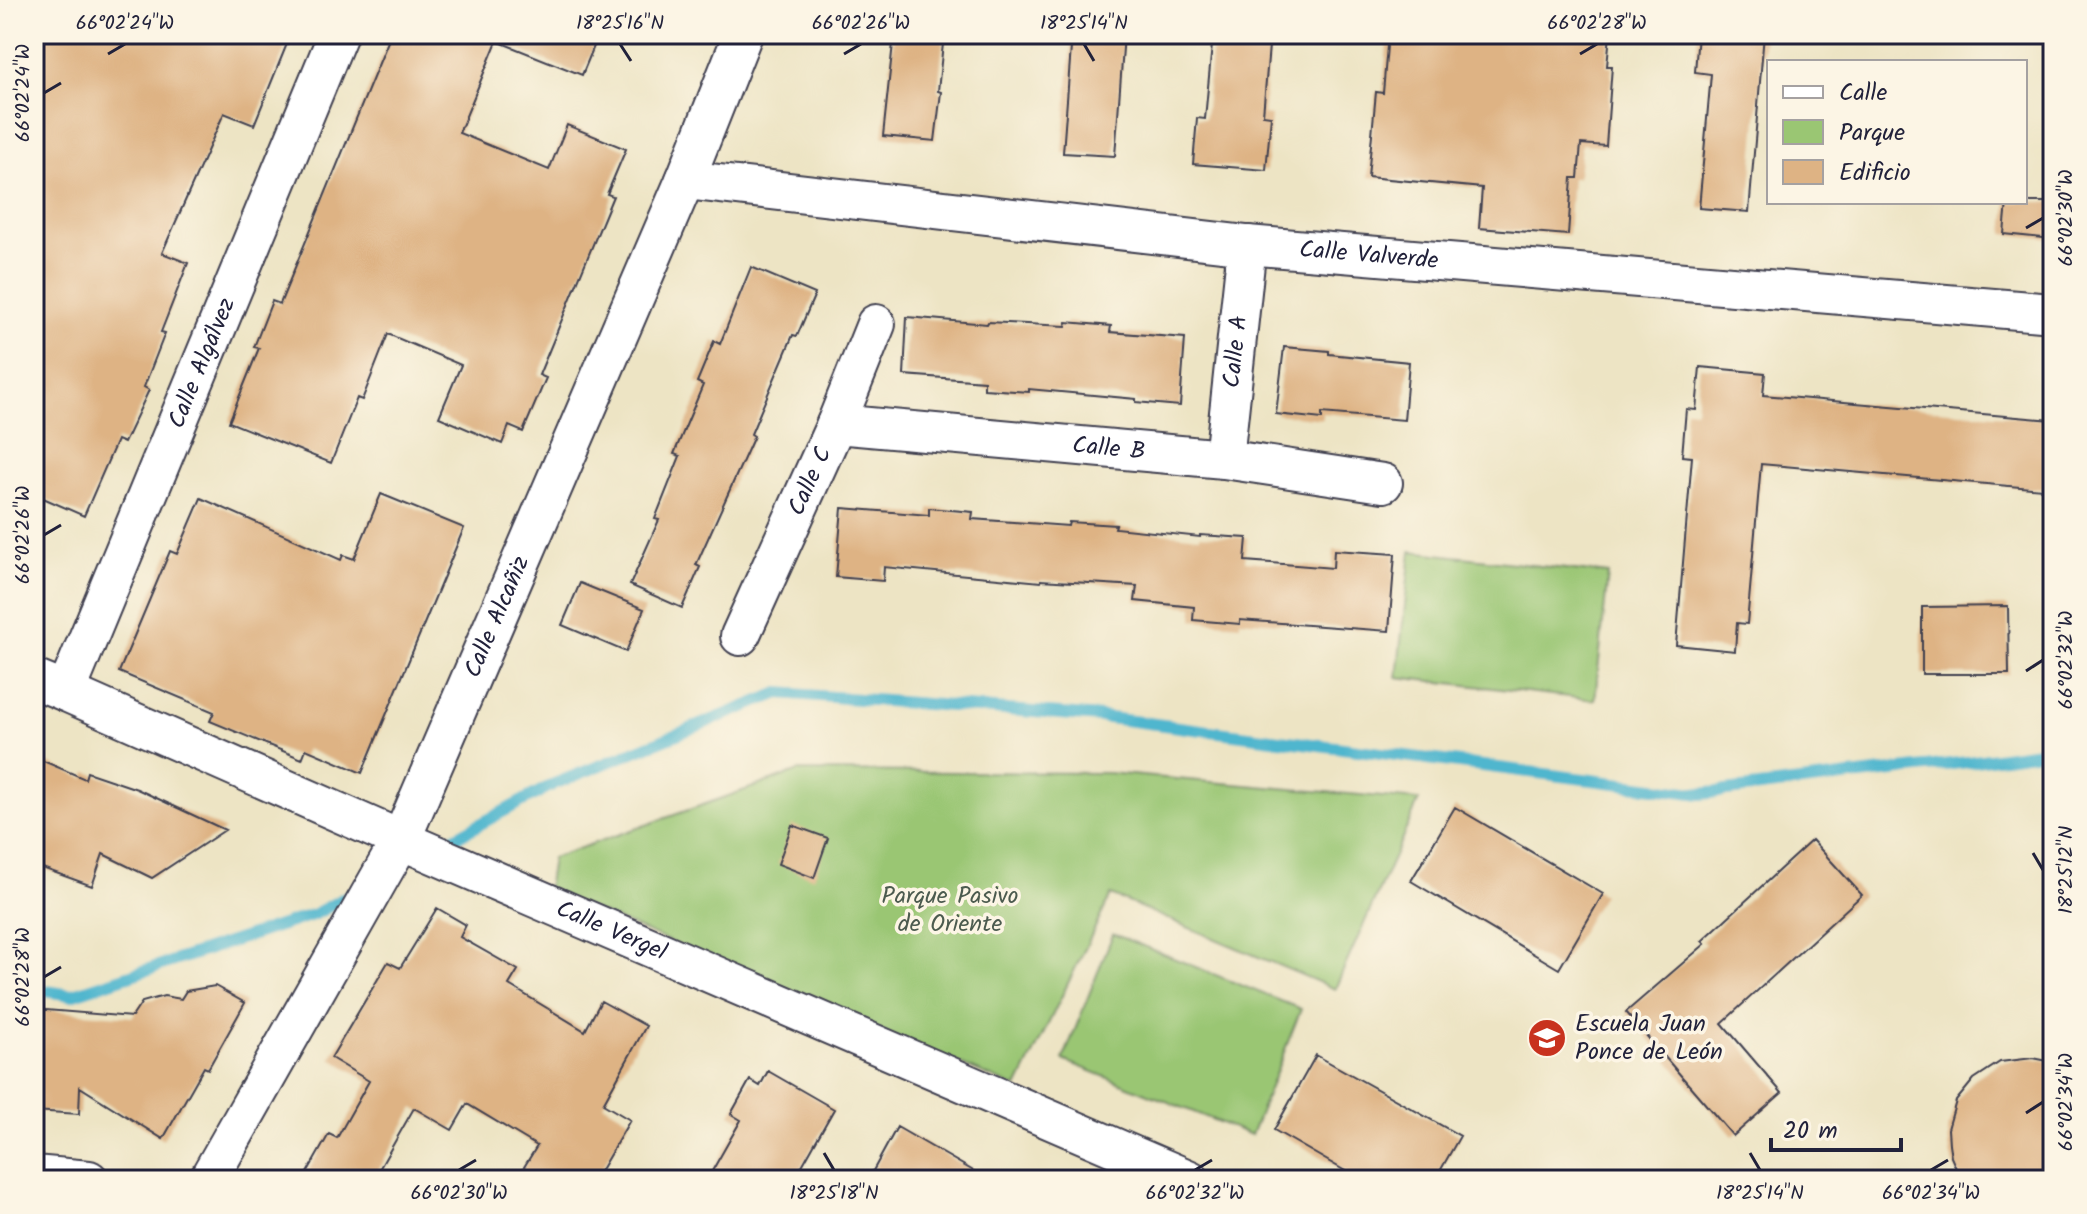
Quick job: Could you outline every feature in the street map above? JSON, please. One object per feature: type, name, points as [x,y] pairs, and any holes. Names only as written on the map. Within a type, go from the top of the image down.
[{"type":"street","name":"Calle Algálvez","points":[[50,686],[338,34]]},
{"type":"street","name":"Calle Alcañiz","points":[[208,1180],[401,840],[685,180],[743,34]]},
{"type":"street","name":"Calle Valverde","points":[[685,180],[1247,245],[2053,313]]},
{"type":"street","name":"Calle A","points":[[1224,459],[1247,245]]},
{"type":"street","name":"Calle C","points":[[740,636],[836,424],[876,324]]},
{"type":"street","name":"Calle B","points":[[836,424],[1224,459],[1383,483]]},
{"type":"street","name":"Calle Vergel","points":[[50,686],[1190,1180]]},
{"type":"street","points":[[34,1175],[89,1180]]},
{"type":"green space","points":[[1411,551],[1608,574],[1595,700],[1397,677]]},
{"type":"green space","name":"Parque Pasivo de Oriente","points":[[799,771],[1108,773],[1419,800],[1335,989],[1111,895],[1017,1088],[547,890],[552,858]]},
{"type":"green space","points":[[1113,934],[1301,1009],[1251,1135],[1063,1060]]},
{"type":"building","points":[[34,34],[291,34],[254,125],[224,113],[162,253],[188,263],[144,387],[149,390],[124,443],[117,440],[84,516],[34,494]]},
{"type":"building","points":[[391,34],[599,34],[582,75],[497,41],[459,133],[549,170],[567,125],[626,149],[607,194],[613,196],[539,375],[546,378],[523,432],[509,426],[502,444],[439,417],[461,365],[388,334],[362,400],[357,398],[331,463],[229,422],[259,348],[254,347],[272,301],[280,304]]},
{"type":"building","points":[[894,34],[944,34],[935,141],[883,136]]},
{"type":"building","points":[[1072,34],[1124,34],[1115,156],[1063,153]]},
{"type":"building","points":[[1213,34],[1270,34],[1263,115],[1271,116],[1266,170],[1193,164],[1197,118],[1205,119]]},
{"type":"building","points":[[1388,34],[1610,34],[1607,66],[1612,66],[1606,146],[1581,144],[1578,178],[1572,178],[1568,235],[1479,228],[1482,188],[1368,177],[1376,92],[1383,93]]},
{"type":"building","points":[[1698,34],[1764,34],[1749,212],[1699,208],[1711,74],[1695,72]]},
{"type":"building","points":[[2053,202],[2053,239],[2004,234],[2007,204]]},
{"type":"building","points":[[751,267],[815,294],[797,336],[793,335],[751,434],[754,436],[696,565],[700,567],[682,608],[630,585],[659,520],[655,519],[680,456],[674,454],[703,385],[697,382],[714,341],[720,344]]},
{"type":"building","points":[[907,317],[987,324],[1066,326],[1067,322],[1111,326],[1110,332],[1185,338],[1180,406],[1029,389],[1029,392],[984,389],[984,381],[904,375]]},
{"type":"building","points":[[1284,347],[1409,362],[1404,420],[1322,413],[1322,419],[1276,414]]},
{"type":"building","points":[[1700,367],[1765,373],[1763,395],[2053,420],[2053,490],[1761,464],[1747,624],[1737,623],[1735,651],[1676,645],[1692,457],[1682,456],[1686,409],[1696,410]]},
{"type":"building","points":[[381,494],[464,528],[362,773],[306,749],[302,759],[210,721],[214,712],[119,672],[170,551],[177,554],[201,498],[341,560],[343,555],[354,559]]},
{"type":"building","points":[[842,508],[929,515],[929,508],[973,512],[972,519],[1068,526],[1069,522],[1116,525],[1115,528],[1200,537],[1247,538],[1245,561],[1333,568],[1334,550],[1395,554],[1389,631],[1240,620],[1240,624],[1193,620],[1194,607],[1135,601],[1137,586],[1041,582],[884,567],[883,581],[836,577]]},
{"type":"building","points":[[580,583],[644,609],[626,652],[562,625]]},
{"type":"building","points":[[2008,606],[2009,674],[1922,674],[1922,607]]},
{"type":"building","points":[[34,757],[85,779],[87,772],[137,789],[225,830],[152,878],[103,854],[92,886],[34,865]]},
{"type":"building","points":[[1455,807],[1603,894],[1559,969],[1411,881]]},
{"type":"building","points":[[792,825],[828,838],[814,878],[778,864]]},
{"type":"building","points":[[1812,840],[1862,895],[1722,1023],[1782,1093],[1733,1136],[1626,1012],[1705,944],[1702,941]]},
{"type":"building","points":[[437,908],[466,925],[460,937],[518,970],[509,985],[585,1031],[601,1001],[646,1026],[603,1104],[630,1120],[595,1180],[516,1180],[537,1146],[467,1104],[452,1130],[414,1108],[373,1180],[303,1180],[329,1134],[337,1138],[369,1081],[331,1058],[388,962],[400,968]]},
{"type":"building","points":[[215,986],[245,1003],[163,1139],[80,1087],[79,1114],[34,1111],[34,1009],[132,1017],[142,1002],[164,996],[181,999],[186,991]]},
{"type":"building","points":[[1316,1055],[1460,1136],[1435,1180],[1361,1180],[1274,1130]]},
{"type":"building","points":[[2033,1058],[2053,1062],[2053,1180],[1961,1180],[1951,1157],[1948,1129],[1956,1101],[1974,1079],[2000,1062]]},
{"type":"building","points":[[768,1071],[834,1109],[794,1180],[707,1180],[741,1120],[731,1114],[750,1080],[760,1086]]},
{"type":"building","points":[[897,1127],[989,1180],[868,1180]]},
{"type":"waterway","points":[[438,847],[554,784],[779,693],[1101,717],[1701,794],[2053,750]]},
{"type":"waterway","points":[[34,989],[71,995],[315,914],[359,890]]},
{"type":"place","name":"Escuela Juan Ponce de León","points":[[1547,1038]]}]
